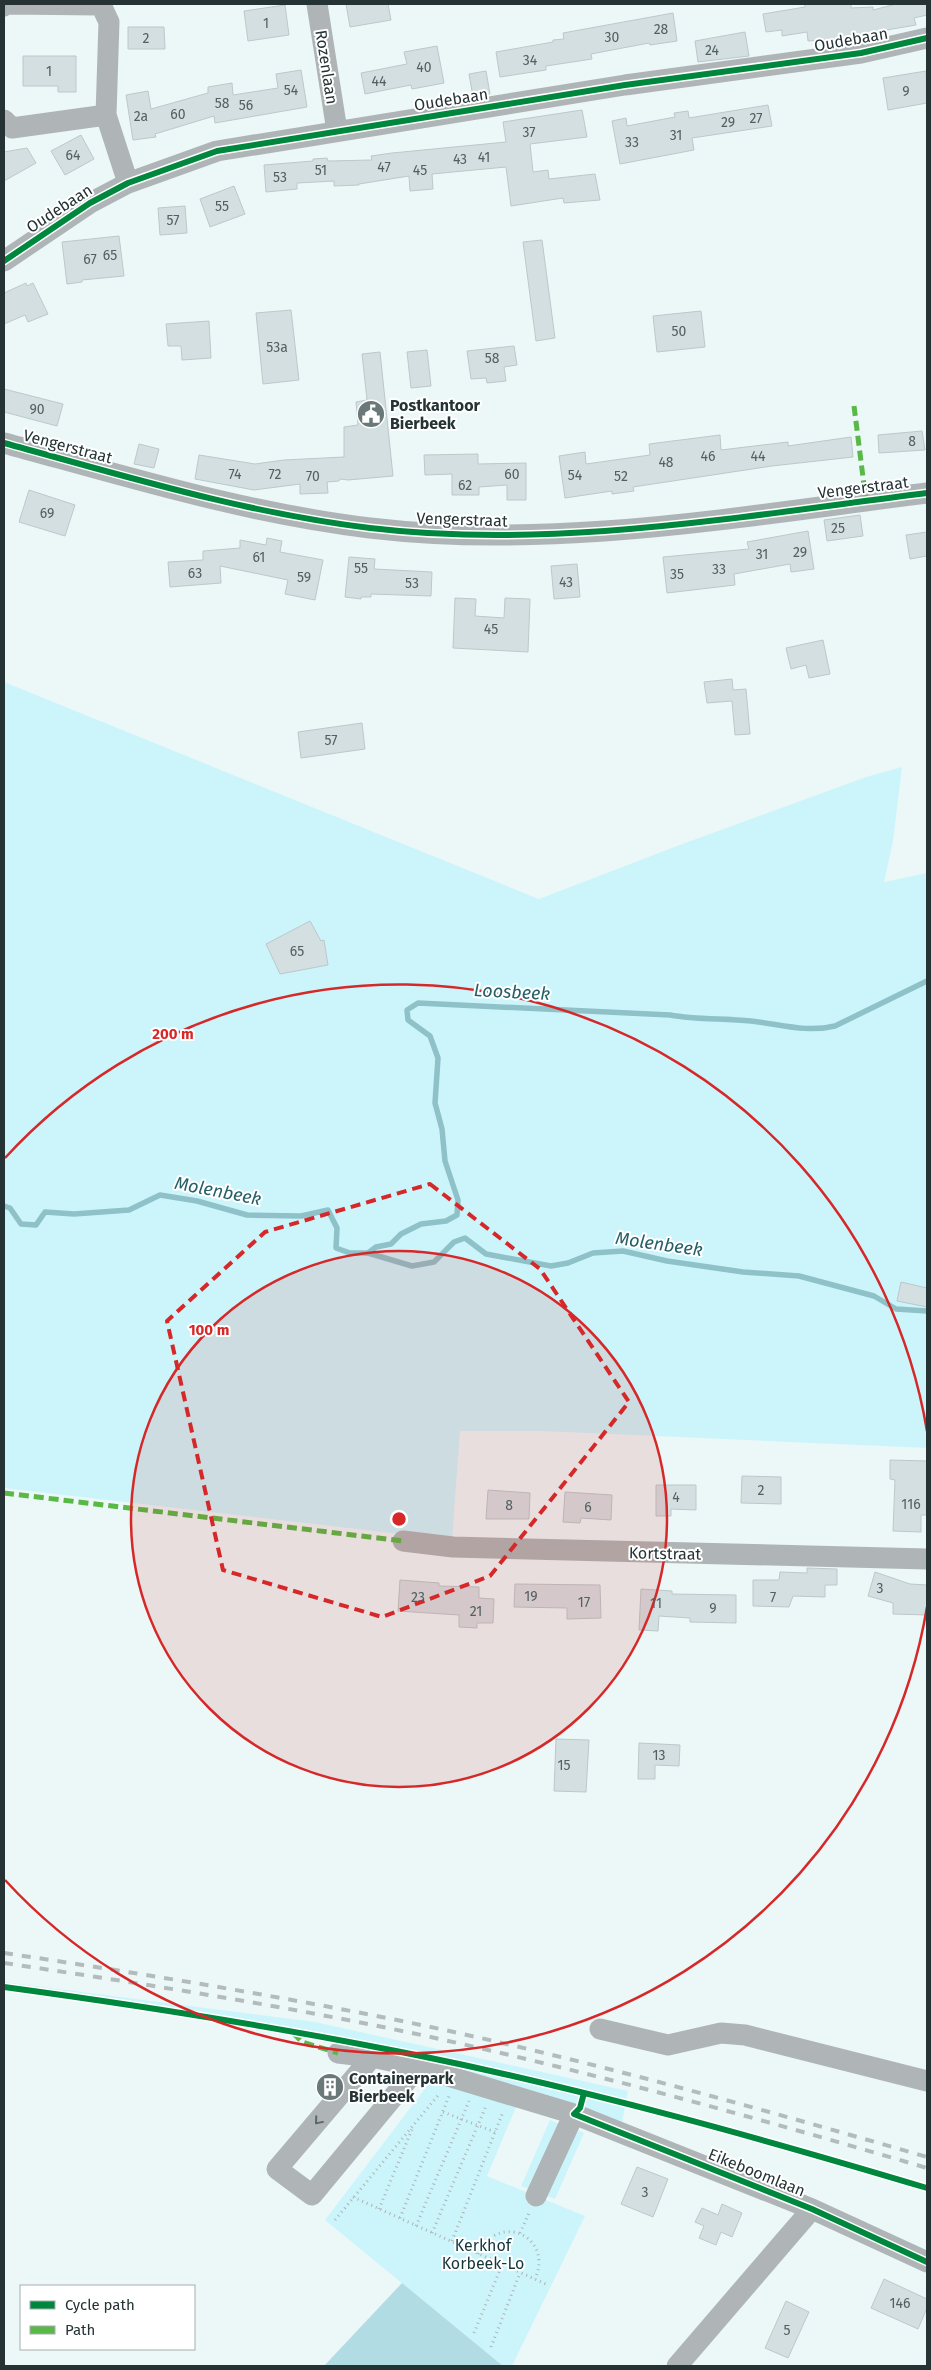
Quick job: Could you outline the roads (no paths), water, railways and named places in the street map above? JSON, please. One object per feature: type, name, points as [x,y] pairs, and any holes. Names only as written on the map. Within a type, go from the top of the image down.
[{"type":"street","points":[[4,6],[5,4],[101,5],[109,22],[106,115],[128,183]]},
{"type":"street","name":"Rozenlaan","points":[[317,4],[336,131]]},
{"type":"street","name":"Oudebaan","points":[[4,261],[90,203],[128,183],[217,152],[625,85],[862,53],[927,38]]},
{"type":"street","points":[[4,120],[12,128],[106,115]]},
{"type":"street","name":"Vengerstraat","points":[[4,443],[247,508],[338,524],[409,531],[542,534],[646,527],[927,493]]},
{"type":"street","name":"Kortstraat","points":[[403,1542],[453,1547],[927,1559]]},
{"type":"street","points":[[600,2029],[668,2045],[721,2033],[745,2035],[927,2081]]},
{"type":"street","name":"Eikeboomlaan","points":[[338,2053],[372,2057],[418,2067],[574,2114],[812,2209],[927,2262]]},
{"type":"street","points":[[372,2057],[277,2169],[312,2195],[418,2067]]},
{"type":"street","points":[[536,2196],[574,2114]]},
{"type":"street","name":"Eikeboomlaan","points":[[677,2366],[812,2209]]},
{"type":"waterway","name":"Loosbeek","points":[[368,1253],[376,1247],[391,1244],[401,1234],[421,1224],[446,1221],[457,1215],[458,1200],[445,1161],[442,1129],[435,1103],[438,1058],[430,1036],[408,1020],[407,1010],[418,1003],[670,1015],[690,1018],[751,1021],[814,1029],[835,1026],[927,981]]},
{"type":"waterway","name":"Molenbeek","points":[[4,1206],[10,1208],[21,1224],[36,1225],[45,1212],[74,1214],[129,1210],[160,1195],[197,1201],[247,1215],[301,1216],[328,1210],[337,1228],[336,1248],[350,1253],[368,1253],[412,1266],[434,1262],[454,1242],[465,1238],[486,1254],[551,1266],[568,1263],[593,1253],[623,1251],[667,1261],[743,1272],[799,1276],[874,1296],[896,1309],[927,1311]]},
{"type":"railway","points":[[4,1953],[215,1986],[426,2026],[615,2071],[927,2157]]},
{"type":"railway","points":[[4,1963],[215,1996],[426,2036],[552,2065],[678,2098],[927,2168]]},
{"type":"place","name":"Postkantoor Bierbeek","points":[[371,414]]},
{"type":"place","name":"Containerpark Bierbeek","points":[[330,2087]]},
{"type":"park label","name":"Kerkhof Korbeek-Lo","points":[[483,2254]]}]
